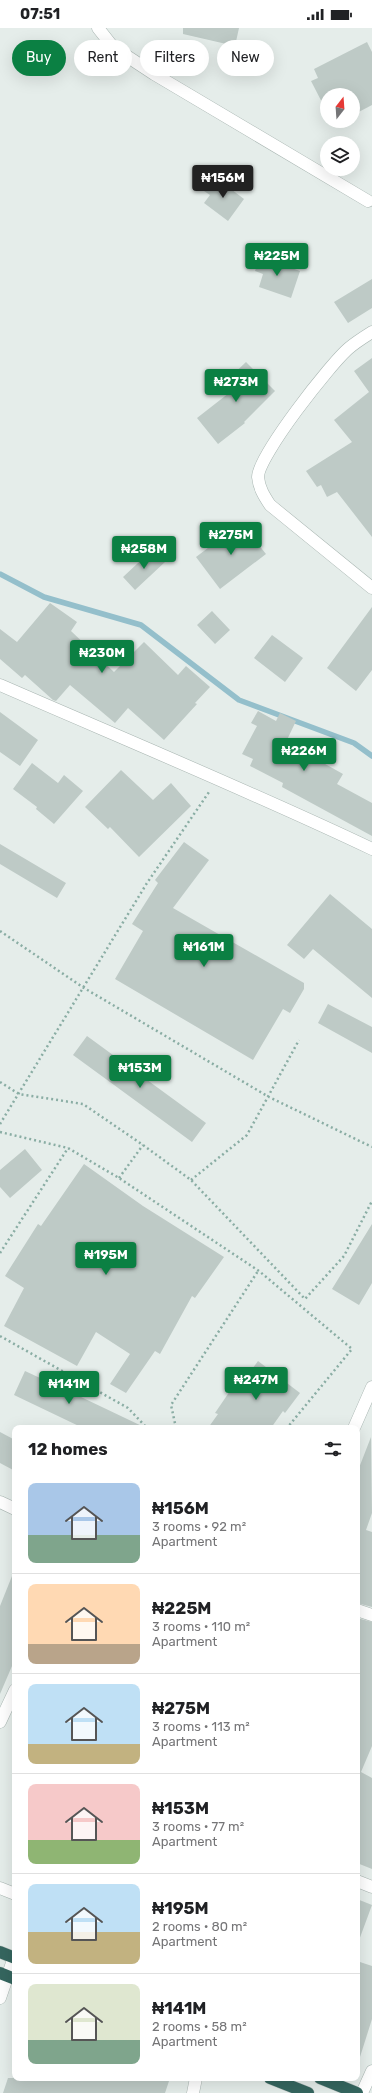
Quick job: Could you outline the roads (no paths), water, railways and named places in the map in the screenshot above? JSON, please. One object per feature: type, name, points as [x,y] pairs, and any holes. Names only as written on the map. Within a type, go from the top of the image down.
[{"type":"highway","points":[[0,1952],[12,1956]]},
{"type":"highway","points":[[274,2081],[283,2088],[308,2093]]},
{"type":"highway","points":[[327,2081],[357,2093]]},
{"type":"street","points":[[98,28],[113,47],[154,74],[368,201]]},
{"type":"street","points":[[372,332],[349,347],[329,368],[270,450],[258,476],[261,492],[270,505],[372,588]]},
{"type":"street","points":[[0,685],[217,780],[277,803],[372,849]]},
{"type":"street","points":[[355,1425],[372,1387]]},
{"type":"street","points":[[0,1502],[12,1508]]},
{"type":"street","points":[[360,1611],[372,1615]]},
{"type":"street","points":[[0,1722],[12,1696]]},
{"type":"street","points":[[360,1882],[372,1888]]},
{"type":"street","points":[[0,1888],[12,1893]]},
{"type":"street","points":[[0,1998],[12,1962]]},
{"type":"street","points":[[362,2093],[372,2072]]},
{"type":"street","points":[[192,2093],[195,2081]]},
{"type":"waterway","points":[[0,574],[44,597],[141,625],[239,700],[354,743],[372,756]]}]
